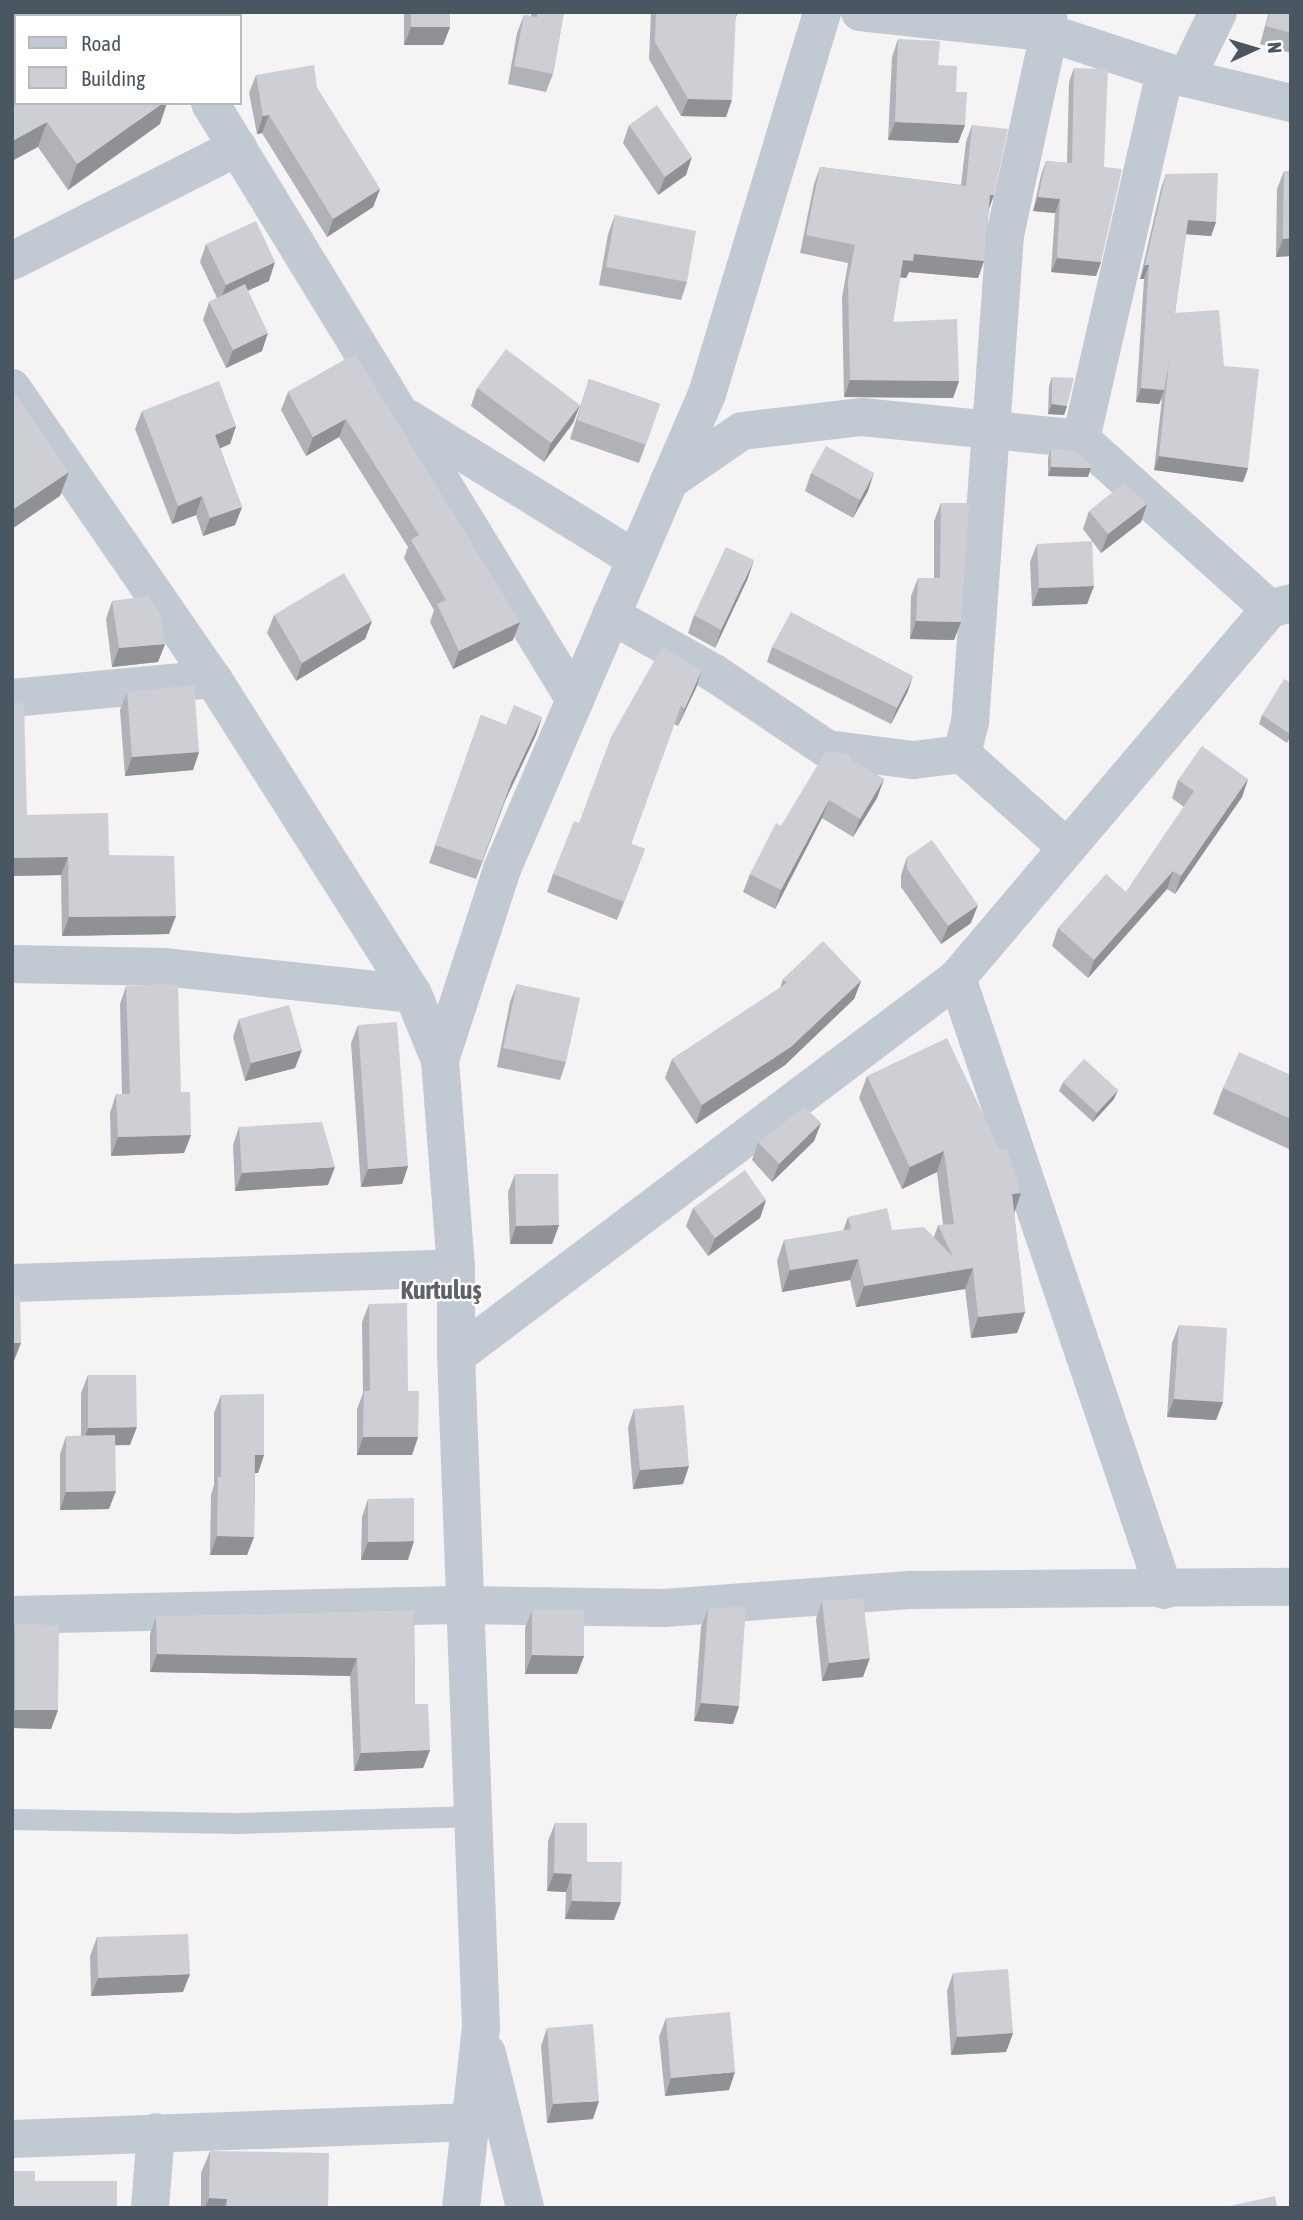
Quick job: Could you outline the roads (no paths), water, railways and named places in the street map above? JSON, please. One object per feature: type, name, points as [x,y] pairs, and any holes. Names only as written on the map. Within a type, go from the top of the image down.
[{"type":"street","points":[[440,1060],[502,869],[707,394],[822,12]]},
{"type":"street","points":[[859,12],[1048,23],[1175,74],[1291,103]]},
{"type":"street","points":[[1081,439],[1175,74],[1217,12]]},
{"type":"street","points":[[962,754],[970,723],[993,433],[1005,235],[1048,23]]},
{"type":"street","points":[[211,105],[575,700]]},
{"type":"street","points":[[12,261],[238,147]]},
{"type":"street","points":[[12,388],[213,679],[413,995],[440,1060],[456,1268],[456,1356],[481,2027],[468,2122],[461,2208]]},
{"type":"street","points":[[400,414],[635,559]]},
{"type":"street","points":[[456,1356],[957,978],[1067,848],[1280,606],[1081,439],[993,433],[862,417],[742,431],[669,481]]},
{"type":"street","points":[[611,615],[713,673],[827,749],[913,760],[962,754],[1067,848]]},
{"type":"street","points":[[12,698],[213,679]]},
{"type":"street","points":[[12,964],[164,967],[413,995]]},
{"type":"street","points":[[957,978],[1164,1590]]},
{"type":"street","points":[[12,1283],[456,1268]]},
{"type":"street","points":[[12,1615],[467,1605],[664,1608],[912,1590],[1291,1587]]},
{"type":"street","points":[[481,2027],[525,2208]]},
{"type":"street","points":[[12,2138],[468,2122]]},
{"type":"street","points":[[149,2208],[156,2132]]},
{"type":"lane","points":[[12,1819],[236,1823],[475,1816]]},
{"type":"district","name":"Kurtuluş","points":[[441,1291]]}]
